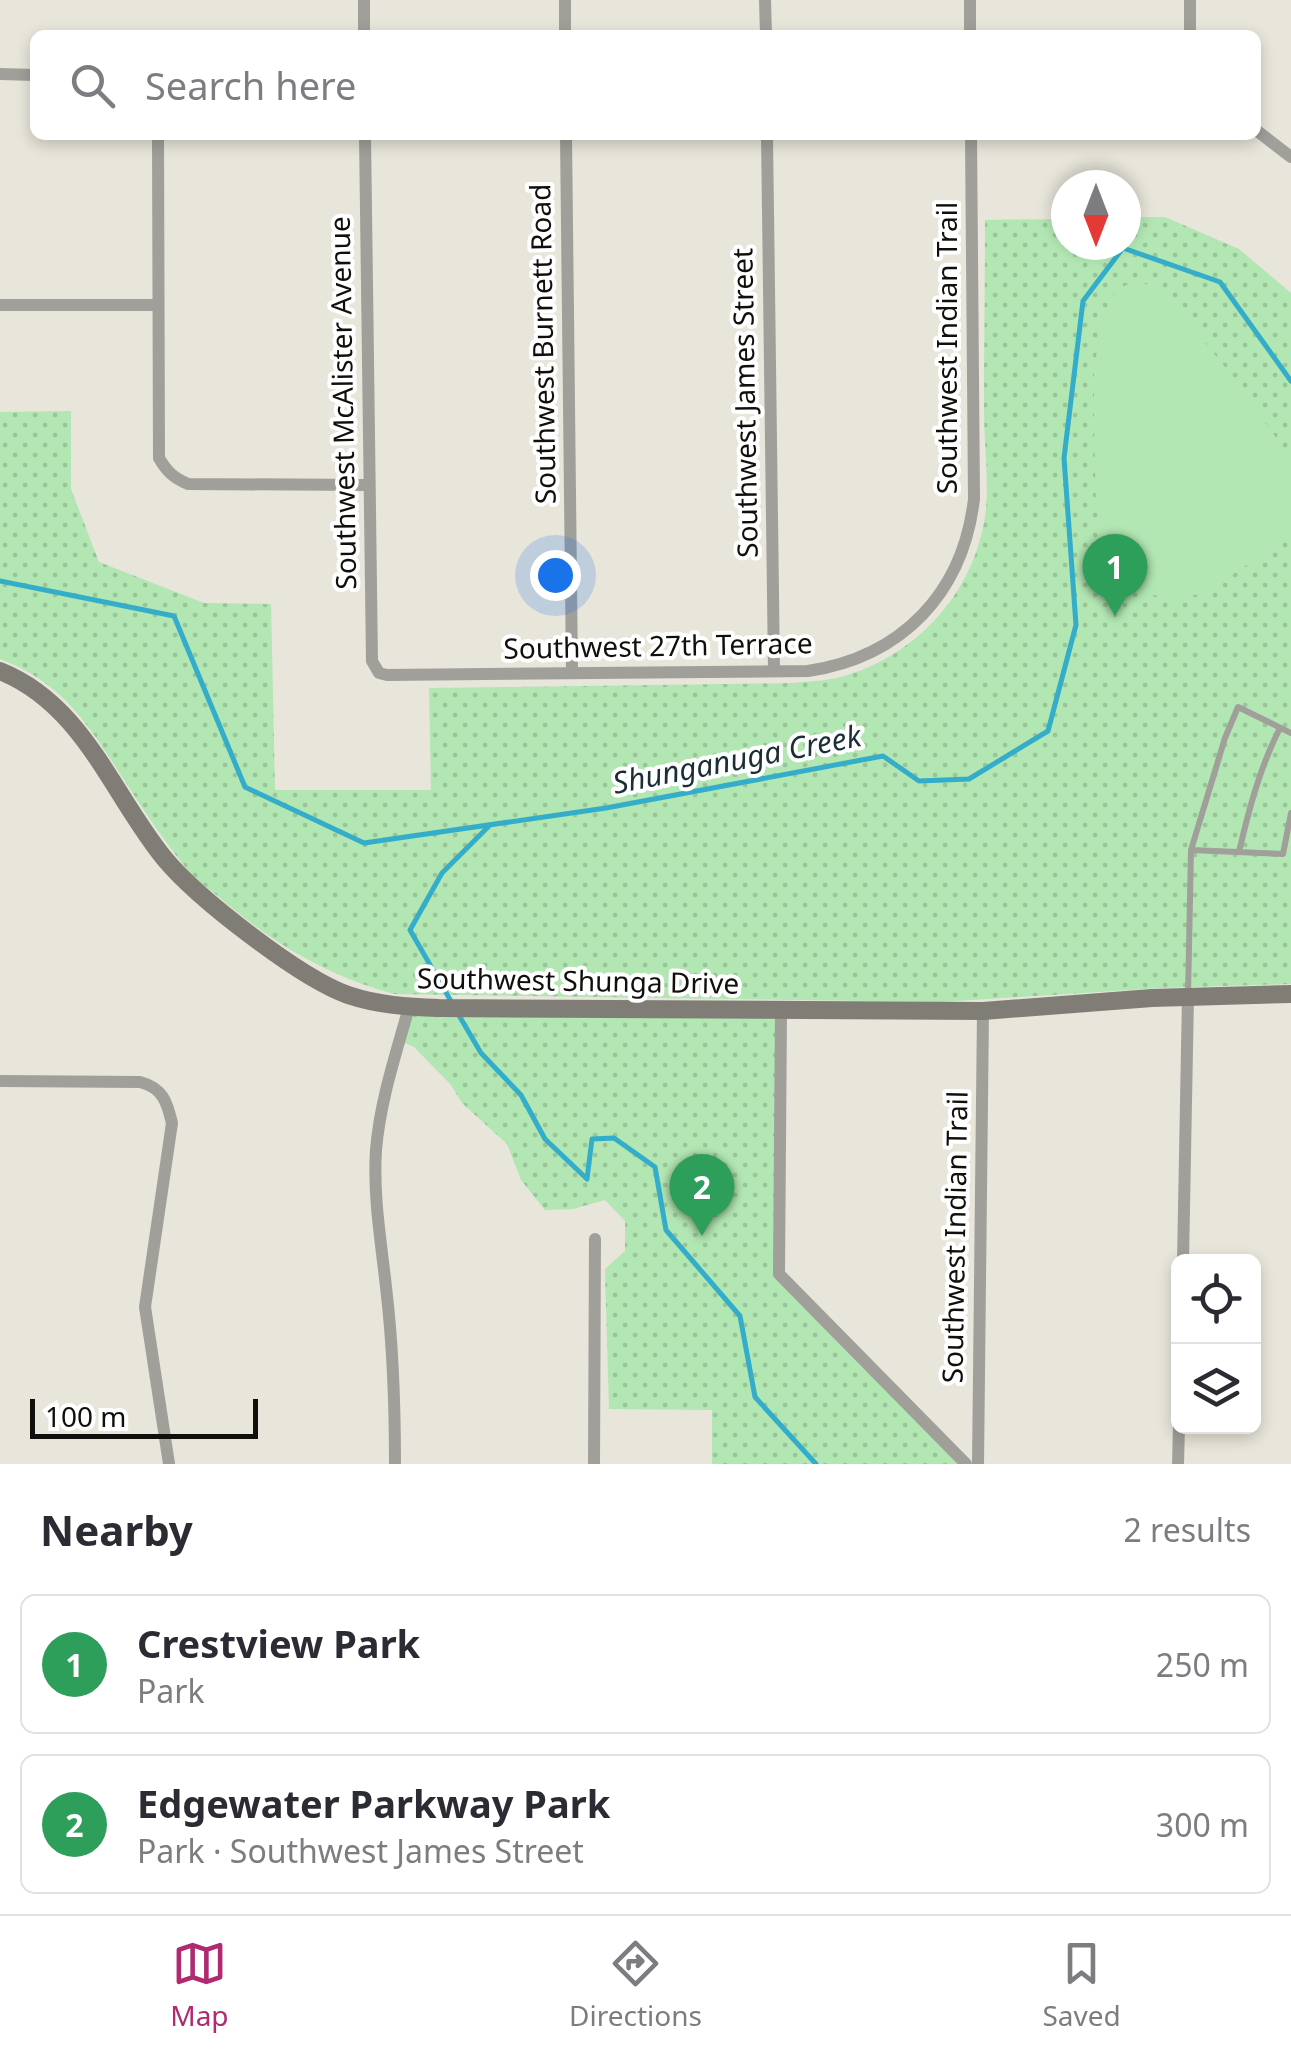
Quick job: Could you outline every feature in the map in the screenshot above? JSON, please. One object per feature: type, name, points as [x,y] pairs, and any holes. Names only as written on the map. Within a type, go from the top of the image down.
[{"type":"street","points":[[364,0],[364,30]]},
{"type":"street","points":[[565,0],[565,30]]},
{"type":"street","points":[[766,0],[766,30]]},
{"type":"street","points":[[970,0],[970,30]]},
{"type":"street","points":[[1190,0],[1190,30]]},
{"type":"street","points":[[0,74],[30,75]]},
{"type":"street","points":[[1261,134],[1291,157]]},
{"type":"street","points":[[158,140],[160,458],[166,470],[188,484],[369,485]]},
{"type":"street","name":"Southwest McAlister Avenue","points":[[365,140],[375,669]]},
{"type":"street","name":"Southwest Burnett Road","points":[[566,140],[572,673]]},
{"type":"street","name":"Southwest James Street","points":[[767,140],[774,671]]},
{"type":"street","name":"Southwest Indian Trail","points":[[960,560],[974,499],[971,140]]},
{"type":"street","points":[[0,304],[157,305]]},
{"type":"street","name":"Southwest 27th Terrace","points":[[375,669],[387,676],[824,669],[855,660],[912,626],[944,589],[960,560]]},
{"type":"street","name":"Southwest Shunga Drive","points":[[0,671],[54,704],[74,724],[165,860],[234,922],[337,990],[379,1003],[408,1008],[982,1012],[1188,996],[1291,994]]},
{"type":"street","points":[[1182,1254],[1188,996]]},
{"type":"street","points":[[395,1464],[394,1365],[375,1174],[384,1096],[408,1008]]},
{"type":"street","points":[[781,1012],[779,1274],[966,1464]]},
{"type":"street","name":"Southwest Indian Trail","points":[[978,1464],[982,1012]]},
{"type":"street","points":[[0,1081],[140,1082],[166,1099],[172,1123],[146,1307],[170,1464]]},
{"type":"street","points":[[594,1239],[594,1464]]},
{"type":"street","points":[[1178,1464],[1179,1434]]},
{"type":"lane","points":[[1188,996],[1191,850],[1225,738],[1238,707],[1291,732]]},
{"type":"lane","points":[[1239,852],[1256,784],[1280,728]]},
{"type":"lane","points":[[1191,850],[1282,854],[1291,813]]},
{"type":"green space","points":[[1141,217],[1165,217],[1239,249],[1291,293],[1291,984],[940,1002],[394,994],[346,978],[302,956],[202,884],[171,848],[75,711],[43,682],[0,659],[0,412],[71,411],[71,489],[99,562],[204,603],[271,604],[275,790],[431,790],[429,688],[795,683],[835,678],[869,667],[895,653],[939,616],[970,566],[980,539],[987,497],[985,220],[1051,219],[1051,260],[1141,260]]},
{"type":"green space","points":[[1144,283],[1168,296],[1236,381],[1291,459],[1291,538],[1201,594],[1166,599],[1120,583],[1104,555],[1096,504],[1094,373],[1099,334],[1114,293],[1126,285]]},
{"type":"green space","points":[[409,1007],[781,1011],[779,1273],[966,1464],[712,1464],[712,1410],[609,1409],[605,1269],[625,1251],[625,1221],[605,1200],[573,1209],[545,1210],[521,1180],[507,1144],[462,1103],[451,1085],[414,1047],[399,1040]]},
{"type":"waterway","name":"Shunganuga Creek","points":[[0,581],[174,616],[245,787],[364,843],[606,808],[883,756],[919,781],[969,779],[1048,731],[1076,625],[1064,458],[1083,301],[1123,248],[1220,282],[1291,381]]},
{"type":"waterway","points":[[452,1003],[410,930],[442,873],[490,825]]},
{"type":"waterway","points":[[457,1012],[481,1053],[521,1095],[545,1139],[587,1179],[592,1139],[614,1138],[655,1167],[666,1230],[740,1316],[755,1397],[816,1464]]},
{"type":"place","name":"Crestview Park","points":[[1115,616]]},
{"type":"place","name":"Edgewater Parkway Park","points":[[702,1236]]}]
